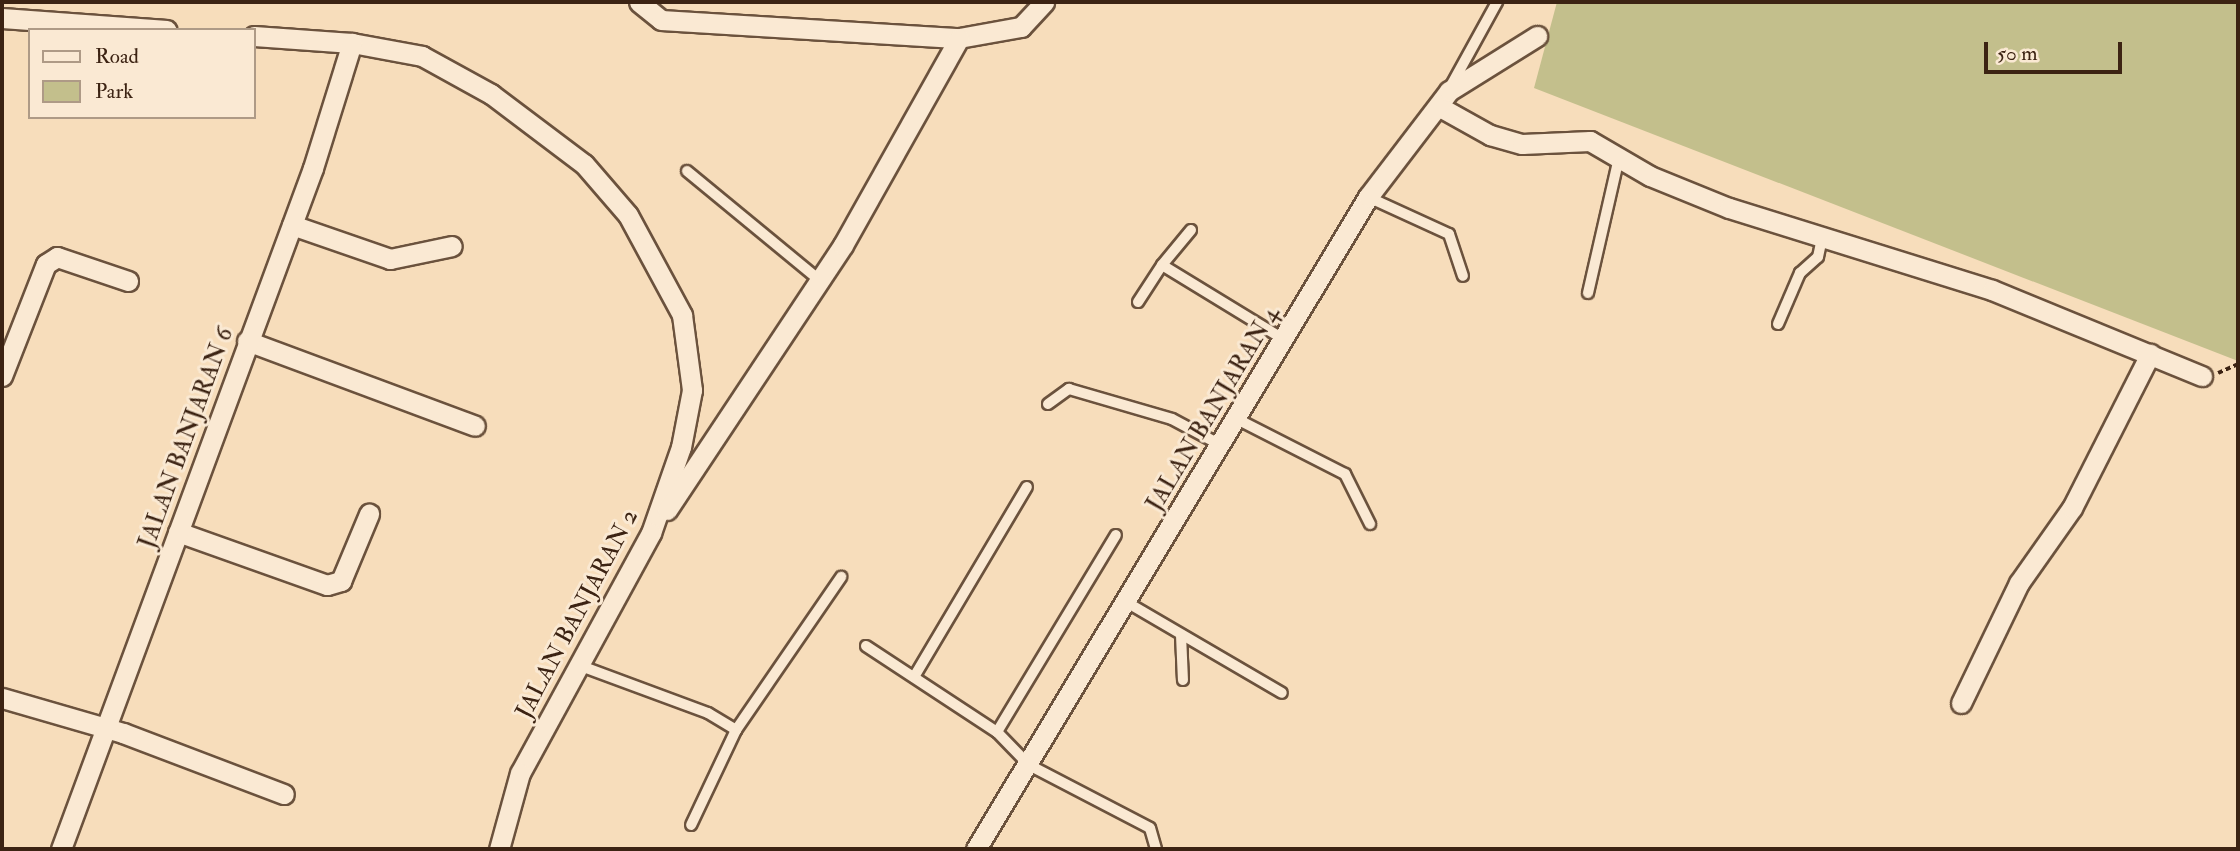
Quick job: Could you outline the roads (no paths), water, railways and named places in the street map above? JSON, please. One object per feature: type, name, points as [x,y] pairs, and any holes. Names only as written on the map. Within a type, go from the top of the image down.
[{"type":"street","points":[[639,2],[661,20],[959,38],[1021,27],[1044,2]]},
{"type":"street","points":[[2,18],[140,28]]},
{"type":"street","name":"JALAN BANJARAN 2","points":[[256,36],[352,43],[422,56],[457,72],[584,164],[628,215],[682,315],[692,390],[681,447],[651,533],[581,666],[520,773],[499,849]]},
{"type":"street","name":"JALAN BANJARAN 4","points":[[976,849],[1128,603],[1232,417],[1283,339],[1368,197],[1443,98],[1537,36]]},
{"type":"street","points":[[651,533],[819,280],[959,38]]},
{"type":"street","name":"JALAN BANJARAN 6","points":[[61,849],[101,731],[292,225],[352,43]]},
{"type":"street","points":[[1443,98],[1490,135],[1522,144],[1590,141],[1619,158],[1729,208],[1823,233],[2003,293],[2203,376]]},
{"type":"street","points":[[292,225],[390,259],[452,246]]},
{"type":"street","points":[[2,376],[46,264],[57,257],[128,281]]},
{"type":"street","points":[[247,341],[475,426]]},
{"type":"street","points":[[1961,703],[2019,583],[2072,508],[2150,354]]},
{"type":"street","points":[[178,532],[327,585],[341,581],[369,514]]},
{"type":"street","points":[[2,698],[101,731],[123,733],[284,793]]},
{"type":"lane","points":[[1443,98],[1497,2]]},
{"type":"lane","points":[[1588,293],[1619,158]]},
{"type":"lane","points":[[687,171],[819,280]]},
{"type":"lane","points":[[1368,197],[1449,234],[1464,276]]},
{"type":"lane","points":[[1138,302],[1191,230]]},
{"type":"lane","points":[[1778,324],[1800,273],[1818,257],[1823,233]]},
{"type":"lane","points":[[1163,265],[1283,339]]},
{"type":"lane","points":[[1048,404],[1069,389],[1172,419],[1217,443]]},
{"type":"lane","points":[[1232,417],[1345,474],[1370,524]]},
{"type":"lane","points":[[914,677],[1027,487]]},
{"type":"lane","points":[[997,732],[1116,536]]},
{"type":"lane","points":[[691,825],[736,730],[841,577]]},
{"type":"lane","points":[[1128,603],[1282,693]]},
{"type":"lane","points":[[1181,635],[1183,680]]},
{"type":"lane","points":[[866,646],[997,732],[1029,765],[1150,828],[1156,849]]},
{"type":"lane","points":[[581,666],[736,730]]}]
